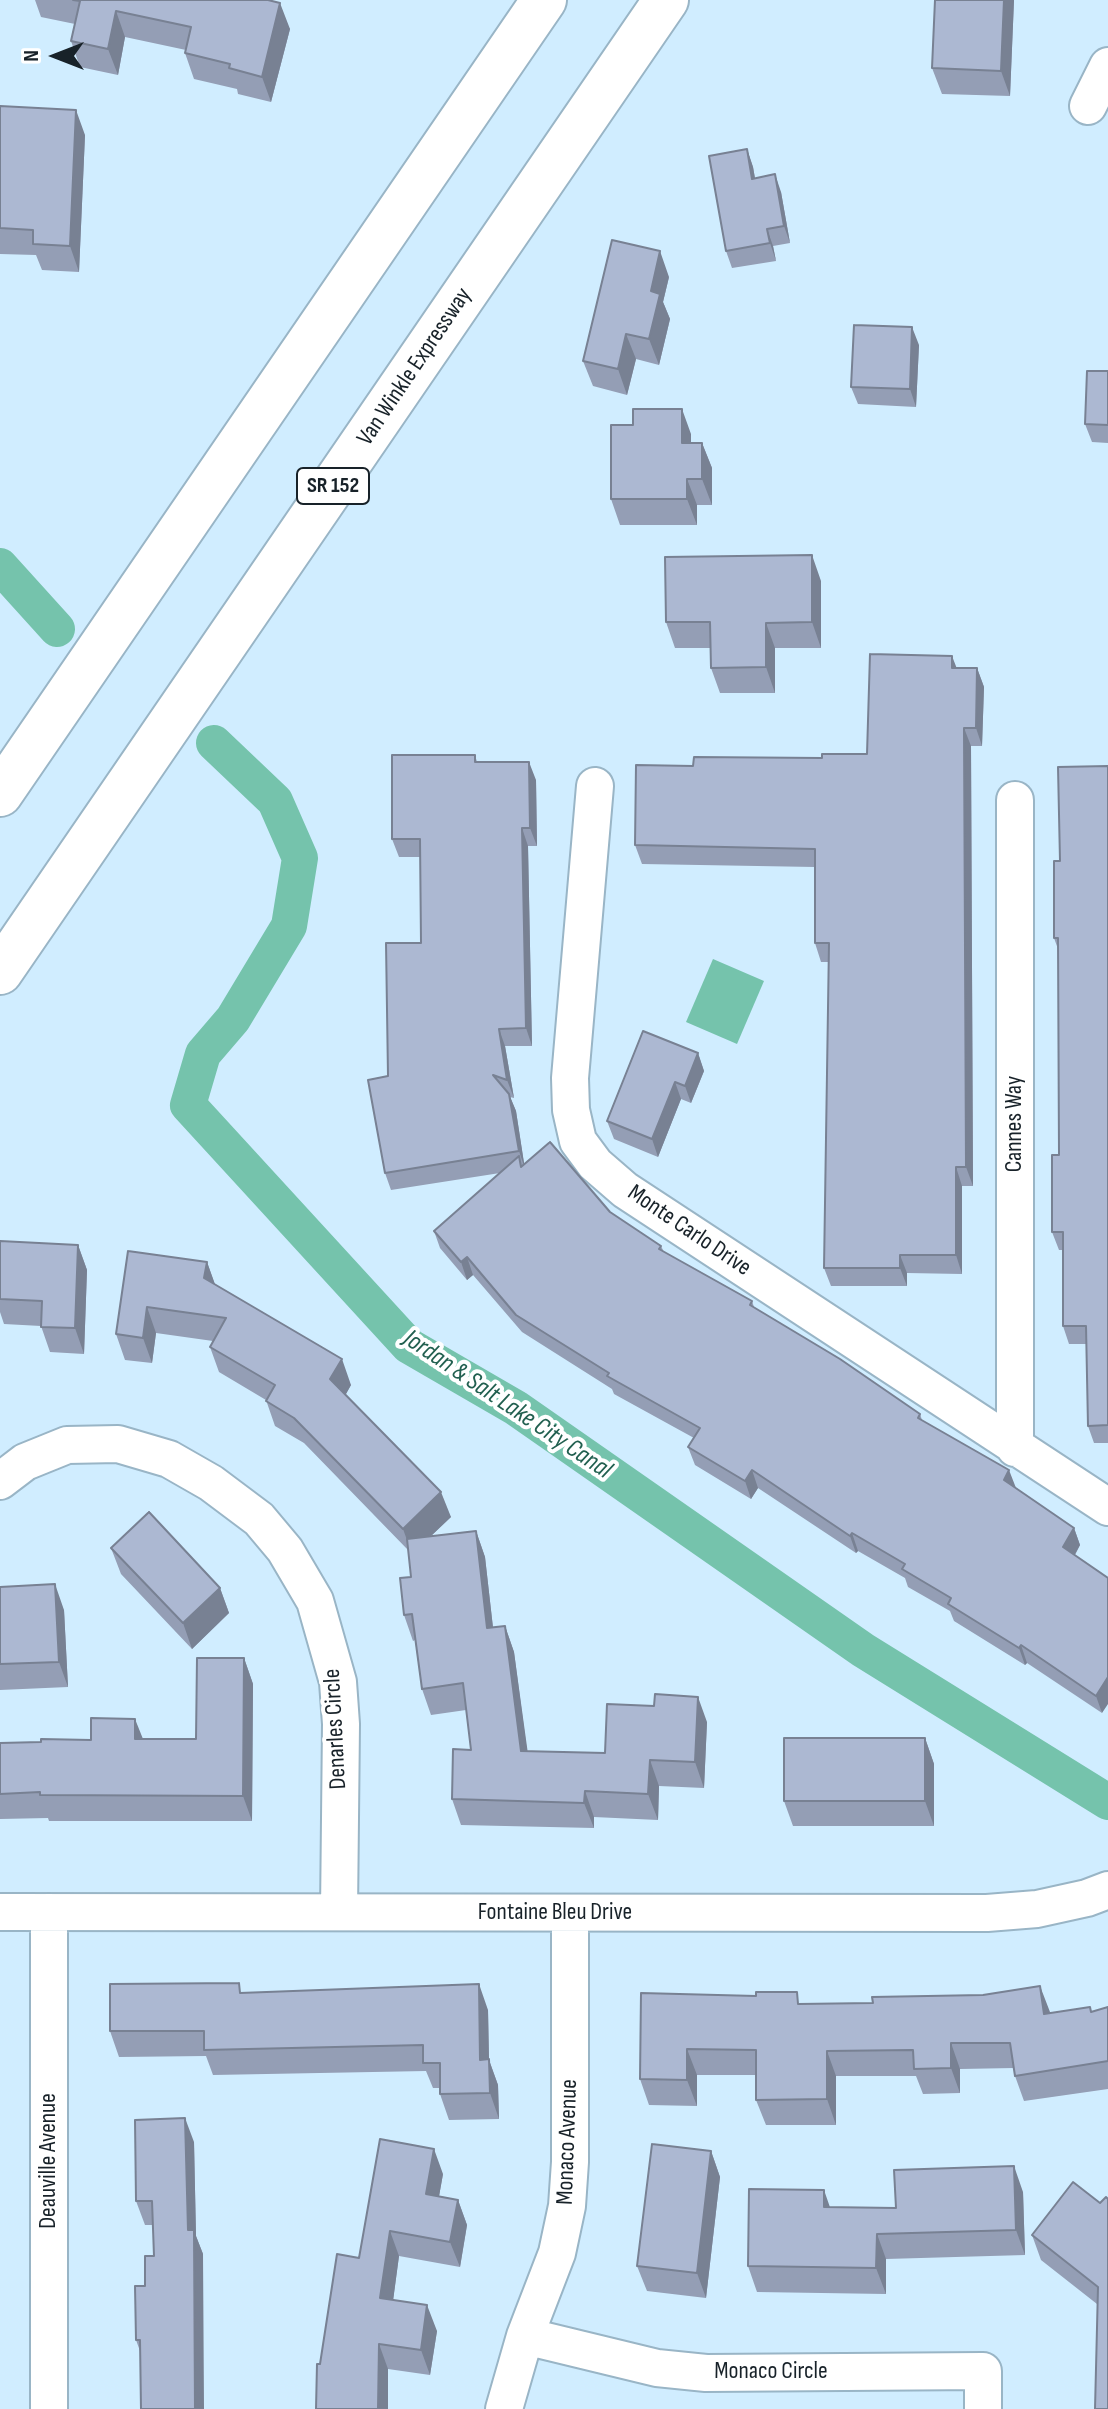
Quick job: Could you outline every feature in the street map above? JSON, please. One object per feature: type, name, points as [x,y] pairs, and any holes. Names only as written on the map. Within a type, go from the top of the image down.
[{"type":"main road","points":[[0,794],[544,0]]},
{"type":"main road","name":"Van Winkle Expressway","points":[[0,972],[666,0]]},
{"type":"street","points":[[1088,106],[1108,66]]},
{"type":"street","name":"Monte Carlo Drive","points":[[595,786],[570,1078],[571,1110],[578,1141],[595,1164],[625,1190],[1108,1507]]},
{"type":"street","name":"Cannes Way","points":[[1015,800],[1015,1448]]},
{"type":"street","name":"Denarles Circle","points":[[0,1481],[25,1462],[67,1445],[118,1444],[169,1459],[211,1483],[259,1519],[285,1550],[315,1601],[338,1682],[341,1724],[339,1912]]},
{"type":"street","name":"Fontaine Bleu Drive","points":[[0,1912],[987,1913],[1037,1909],[1108,1890]]},
{"type":"street","name":"Deauville Avenue","points":[[49,1912],[49,2409]]},
{"type":"street","name":"Monaco Avenue","points":[[504,2409],[525,2336],[557,2253],[570,2182],[570,1914]]},
{"type":"street","name":"Monaco Circle","points":[[525,2336],[657,2368],[706,2373],[983,2371],[983,2409]]},
{"type":"shaded area","points":[[713,959],[764,981],[737,1044],[686,1022]]},
{"type":"building","points":[[73,0],[268,0],[280,3],[262,77],[229,68],[230,64],[185,53],[191,27],[116,11],[108,49],[71,41],[80,1]]},
{"type":"building","points":[[935,0],[1004,0],[1001,71],[932,68]]},
{"type":"building","points":[[0,106],[76,110],[70,246],[33,244],[33,230],[0,228]]},
{"type":"building","points":[[747,149],[752,179],[775,174],[784,226],[767,229],[770,243],[726,251],[709,156]]},
{"type":"building","points":[[612,240],[660,251],[651,291],[660,294],[649,339],[626,334],[618,369],[583,361]]},
{"type":"building","points":[[854,325],[912,327],[910,389],[851,387]]},
{"type":"building","points":[[1087,371],[1108,371],[1108,425],[1085,424]]},
{"type":"building","points":[[633,409],[682,409],[682,443],[702,443],[702,479],[687,479],[687,499],[611,499],[611,425],[633,425]]},
{"type":"building","points":[[812,555],[812,622],[766,623],[766,667],[711,668],[710,622],[666,622],[665,557]]},
{"type":"building","points":[[870,654],[952,656],[952,668],[977,668],[976,728],[964,728],[966,1167],[956,1167],[956,1255],[900,1255],[900,1268],[824,1268],[829,943],[815,943],[815,849],[635,845],[636,765],[693,766],[694,757],[822,758],[822,754],[867,754]]},
{"type":"building","points":[[392,755],[475,755],[475,762],[529,762],[530,828],[522,828],[526,1028],[499,1029],[507,1080],[493,1075],[509,1094],[519,1151],[385,1173],[368,1080],[388,1076],[386,943],[421,943],[420,839],[392,839]]},
{"type":"building","points":[[1108,766],[1108,1425],[1088,1426],[1086,1326],[1063,1326],[1063,1232],[1052,1232],[1052,1155],[1059,1155],[1058,938],[1054,938],[1054,861],[1060,861],[1058,767]]},
{"type":"building","points":[[643,1031],[698,1053],[685,1086],[675,1082],[652,1139],[607,1121]]},
{"type":"building","points":[[550,1142],[610,1212],[661,1246],[659,1249],[752,1301],[750,1305],[840,1359],[920,1414],[918,1418],[1009,1470],[1004,1480],[1074,1528],[1063,1547],[1108,1578],[1108,1677],[1096,1696],[1021,1645],[1019,1648],[948,1604],[951,1598],[902,1569],[905,1564],[852,1533],[850,1536],[752,1470],[745,1481],[688,1447],[700,1428],[607,1376],[609,1373],[516,1315],[467,1257],[461,1262],[434,1231],[519,1156],[521,1167]]},
{"type":"building","points":[[0,1241],[78,1245],[75,1328],[41,1327],[42,1301],[0,1299]]},
{"type":"building","points":[[128,1251],[207,1262],[204,1278],[342,1359],[330,1379],[441,1492],[403,1529],[294,1418],[266,1401],[275,1385],[210,1347],[226,1318],[147,1307],[143,1338],[116,1334]]},
{"type":"building","points":[[149,1512],[220,1588],[183,1623],[111,1548]]},
{"type":"building","points":[[476,1531],[487,1628],[505,1626],[521,1751],[605,1753],[607,1704],[654,1706],[655,1694],[698,1697],[695,1762],[650,1760],[648,1794],[585,1791],[584,1803],[452,1799],[453,1749],[471,1750],[463,1683],[422,1689],[412,1614],[404,1615],[400,1578],[411,1577],[407,1539]]},
{"type":"building","points":[[55,1584],[59,1662],[0,1664],[0,1587]]},
{"type":"building","points":[[197,1658],[244,1658],[243,1796],[0,1794],[0,1743],[41,1742],[41,1739],[91,1740],[91,1718],[135,1719],[135,1739],[196,1739]]},
{"type":"building","points":[[784,1738],[925,1738],[925,1801],[784,1801]]},
{"type":"building","points":[[239,1983],[240,1993],[479,1984],[480,2060],[489,2059],[490,2093],[440,2094],[440,2063],[423,2063],[423,2045],[204,2050],[204,2031],[110,2031],[110,1984]]},
{"type":"building","points":[[1040,1986],[1044,2014],[1090,2007],[1091,2012],[1108,2007],[1108,2061],[1015,2076],[1010,2043],[951,2043],[951,2068],[914,2069],[913,2050],[827,2051],[827,2099],[756,2100],[756,2050],[687,2049],[687,2080],[640,2079],[641,1993],[756,1996],[756,1992],[797,1992],[798,2004],[873,2003],[872,1997],[983,1995]]},
{"type":"building","points":[[185,2118],[188,2230],[194,2230],[195,2409],[141,2409],[135,2286],[145,2286],[145,2256],[154,2256],[152,2201],[136,2201],[135,2120]]},
{"type":"building","points":[[380,2139],[434,2149],[426,2194],[458,2200],[450,2242],[390,2231],[380,2298],[427,2305],[421,2350],[379,2344],[378,2409],[316,2409],[317,2364],[320,2364],[337,2254],[359,2258]]},
{"type":"building","points":[[652,2144],[711,2151],[697,2273],[637,2266]]},
{"type":"building","points":[[1014,2166],[1016,2230],[877,2234],[876,2268],[748,2266],[749,2189],[824,2190],[824,2207],[896,2208],[894,2170]]},
{"type":"building","points":[[1073,2182],[1100,2203],[1106,2197],[1108,2199],[1108,2409],[1095,2409],[1098,2287],[1032,2235]]},
{"type":"waterway","name":"Jordan & Salt Lake City Canal","points":[[0,566],[57,629]]},
{"type":"waterway","name":"Jordan & Salt Lake City Canal","points":[[214,743],[275,801],[300,858],[289,926],[233,1019],[203,1054],[188,1105],[409,1346],[516,1408],[863,1650],[1108,1802]]}]
